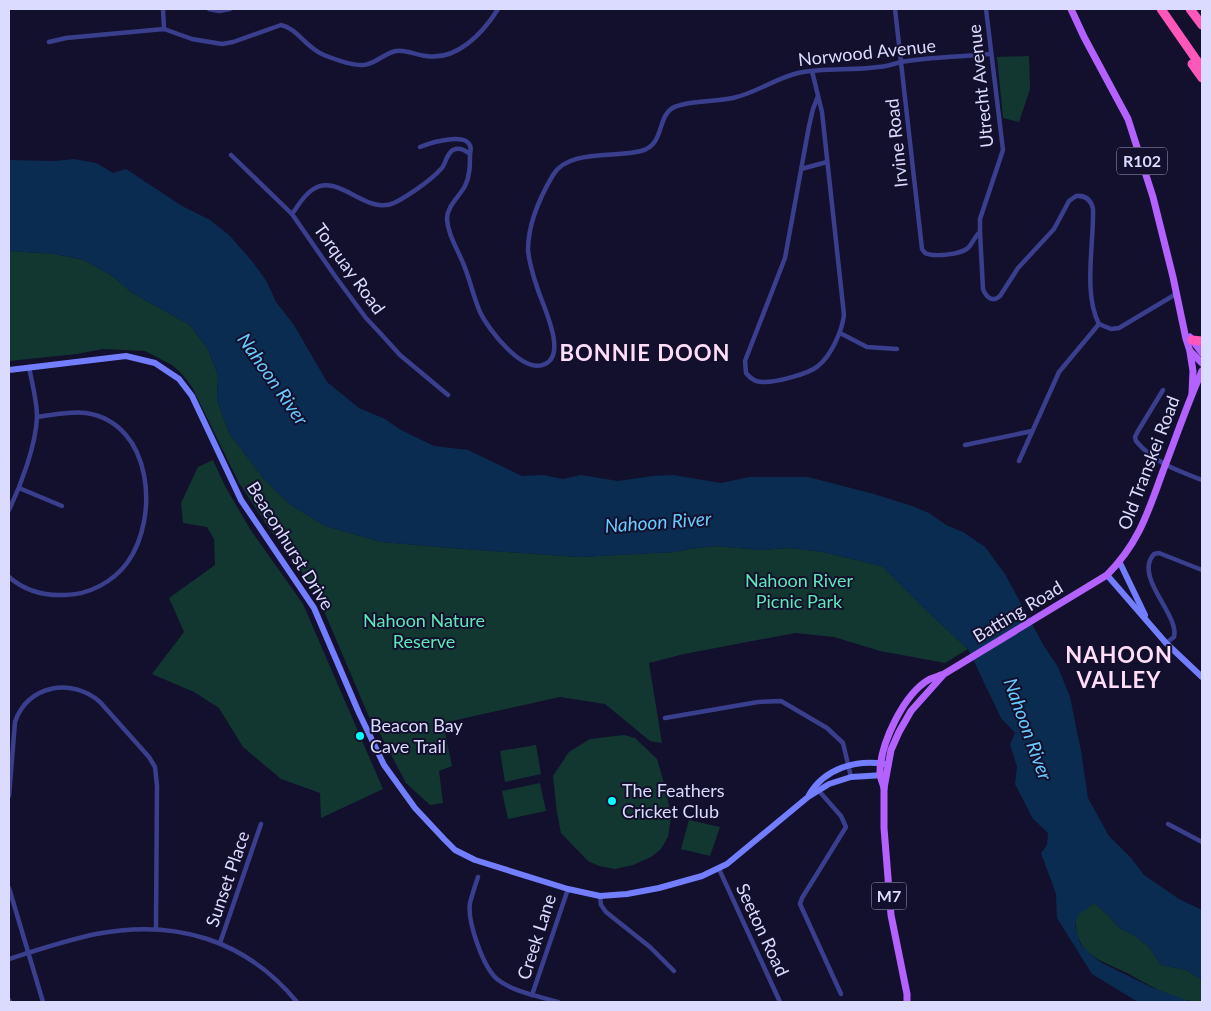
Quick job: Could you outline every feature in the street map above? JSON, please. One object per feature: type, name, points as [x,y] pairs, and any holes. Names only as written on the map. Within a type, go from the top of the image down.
[{"type":"highway","points":[[1161,9],[1202,68]]},
{"type":"highway","points":[[1190,9],[1202,25]]},
{"type":"highway","points":[[1167,18],[1175,36],[1202,78]]},
{"type":"highway","points":[[1192,340],[1202,341]]},
{"type":"main road","name":"R102","points":[[1071,9],[1128,119],[1153,197],[1190,351]]},
{"type":"main road","name":"R102","points":[[1183,324],[1202,353]]},
{"type":"main road","name":"Old Transkei Road","points":[[1107,575],[1120,563],[1141,530],[1202,372],[1202,362],[1190,351]]},
{"type":"main road","points":[[1190,351],[1193,371],[1192,394]]},
{"type":"main road","name":"Batting Road","points":[[907,1002],[891,915],[885,845],[884,764],[911,710],[944,674],[1107,575]]},
{"type":"street","points":[[162,9],[164,29]]},
{"type":"street","points":[[209,9],[219,11],[230,9]]},
{"type":"street","points":[[49,42],[66,38],[164,29],[192,39],[222,44],[242,40],[281,25],[291,29],[305,44],[322,54],[364,65],[397,50],[427,56],[450,54],[466,45],[498,9]]},
{"type":"street","name":"Irvine Road","points":[[896,9],[922,249],[929,255],[966,250],[980,232]]},
{"type":"street","name":"Utrecht Avenue","points":[[986,9],[1003,150],[980,220],[983,288],[987,297],[995,299],[1000,296],[1023,262],[1054,229],[1069,201],[1076,196],[1082,196],[1092,204],[1092,304],[1099,324]]},
{"type":"street","name":"Norwood Avenue","points":[[470,154],[467,180],[447,214],[451,235],[484,319],[499,339],[518,358],[532,366],[540,366],[551,361],[553,358],[554,341],[529,259],[528,242],[534,215],[555,172],[561,165],[572,160],[633,153],[649,148],[658,138],[666,113],[676,106],[748,94],[795,73],[879,67],[901,62],[990,54]]},
{"type":"street","points":[[812,71],[822,112],[844,315],[840,333],[822,362],[809,372],[762,382],[755,380],[746,373],[745,361],[785,258],[813,108],[818,96]]},
{"type":"street","points":[[292,214],[308,193],[325,185],[377,205],[392,204],[436,174],[444,166],[452,150],[461,149],[470,154],[471,150],[470,146],[459,139],[440,140],[420,147]]},
{"type":"street","name":"Torquay Road","points":[[231,155],[292,214],[366,318],[400,355],[448,395]]},
{"type":"street","points":[[801,169],[827,162]]},
{"type":"street","points":[[1019,461],[1059,372],[1099,324],[1111,329],[1122,327],[1176,294]]},
{"type":"street","points":[[840,333],[866,347],[897,349]]},
{"type":"street","name":"Beaconhurst Drive","points":[[9,370],[126,356],[155,363],[179,379],[192,396],[241,500],[314,608],[362,721],[384,765],[415,808],[455,850],[475,860],[568,889],[600,896],[626,894],[659,888],[690,880],[719,869],[743,853],[808,796],[821,779],[848,765],[864,763],[884,764]]},
{"type":"street","points":[[9,510],[19,488],[37,417],[30,367]]},
{"type":"street","points":[[1163,390],[1135,438],[1137,443],[1166,465],[1202,480]]},
{"type":"street","points":[[9,577],[22,586],[48,595],[72,595],[94,589],[115,576],[127,564],[139,539],[144,516],[145,479],[142,464],[131,440],[122,430],[109,420],[86,413],[64,413],[37,417]]},
{"type":"street","points":[[965,445],[1032,431]]},
{"type":"street","points":[[19,488],[62,506]]},
{"type":"street","points":[[1166,643],[1174,637],[1175,628],[1153,585],[1149,567],[1150,560],[1154,554],[1159,553],[1202,570]]},
{"type":"street","points":[[1120,563],[1149,623]]},
{"type":"street","points":[[1107,575],[1166,643],[1202,677]]},
{"type":"street","points":[[9,796],[15,722],[27,701],[39,692],[55,687],[74,688],[94,697],[123,727],[149,757],[155,767],[157,792],[156,928]]},
{"type":"street","points":[[665,718],[758,702],[781,701],[827,728],[843,743],[851,777]]},
{"type":"street","name":"Beaconhurst Drive","points":[[808,796],[836,781],[851,777],[883,775]]},
{"type":"street","points":[[819,791],[841,816],[846,827],[800,904],[841,994]]},
{"type":"street","name":"Sunset Place","points":[[220,943],[261,824]]},
{"type":"street","points":[[1168,824],[1202,842]]},
{"type":"street","name":"Seeton Road","points":[[719,869],[780,1002]]},
{"type":"street","points":[[478,877],[470,904],[470,912],[475,935],[486,964],[492,974],[500,981],[532,995],[558,1002]]},
{"type":"street","points":[[9,888],[43,1002]]},
{"type":"street","name":"Creek Lane","points":[[532,995],[568,889]]},
{"type":"street","points":[[600,896],[600,905],[606,912],[650,947],[674,971]]},
{"type":"street","points":[[9,959],[97,934],[156,928],[186,933],[220,943],[242,955],[275,979],[297,1002]]},
{"type":"green space","points":[[1029,56],[1030,89],[1019,122],[1003,118],[997,57]]},
{"type":"green space","name":"Nahoon Nature Reserve","points":[[9,251],[55,254],[84,260],[114,277],[131,292],[190,325],[208,349],[218,375],[217,400],[229,433],[265,480],[288,503],[325,526],[382,542],[579,557],[675,552],[716,546],[760,550],[791,548],[823,552],[882,566],[968,649],[945,663],[880,651],[834,637],[795,633],[684,654],[649,663],[662,743],[650,741],[605,704],[560,697],[443,723],[452,766],[439,771],[443,803],[430,805],[406,783],[378,730],[375,731],[315,590],[268,527],[239,483],[192,387],[181,373],[172,365],[145,351],[103,349],[77,354],[9,361]]},
{"type":"green space","points":[[213,460],[225,486],[250,529],[303,604],[383,789],[321,818],[320,793],[281,779],[243,747],[219,708],[194,692],[152,674],[184,632],[169,598],[215,565],[214,539],[207,527],[183,523],[181,503],[198,467]]},
{"type":"green space","name":"The Feathers Cricket Club","points":[[624,735],[635,738],[657,759],[671,817],[668,837],[661,849],[651,857],[633,865],[615,869],[599,866],[588,861],[561,833],[553,776],[569,752],[590,739]]},
{"type":"green space","points":[[536,745],[541,774],[505,782],[500,751]]},
{"type":"green space","points":[[540,783],[546,811],[508,819],[502,791]]},
{"type":"green space","points":[[689,820],[720,827],[710,856],[681,849]]},
{"type":"green space","points":[[1094,903],[1119,928],[1135,936],[1149,947],[1161,965],[1186,970],[1202,980],[1202,1002],[1182,999],[1163,992],[1104,963],[1085,949],[1077,934],[1076,922],[1080,913]]},
{"type":"water","name":"Nahoon River","points":[[74,159],[96,163],[113,173],[126,169],[182,206],[210,220],[229,235],[252,261],[267,282],[276,302],[294,325],[327,382],[359,408],[385,419],[401,430],[434,446],[468,450],[522,476],[543,475],[563,479],[581,475],[618,481],[673,475],[721,483],[749,477],[808,477],[912,506],[963,532],[985,547],[1005,574],[1044,646],[1058,667],[1070,697],[1088,798],[1109,836],[1131,858],[1144,875],[1179,899],[1202,910],[1202,980],[1186,970],[1161,965],[1149,947],[1135,936],[1119,928],[1094,903],[1078,915],[1075,926],[1080,943],[1102,963],[1151,987],[1191,1002],[1138,1002],[1092,974],[1057,918],[1056,894],[1041,853],[1047,845],[1048,833],[1033,819],[1015,784],[1017,767],[1010,744],[1015,733],[1001,718],[968,649],[882,566],[823,552],[791,548],[760,550],[716,546],[675,552],[579,557],[451,548],[382,542],[325,526],[288,503],[265,480],[229,433],[217,400],[218,375],[208,349],[190,325],[131,292],[114,277],[84,260],[55,254],[9,251],[9,160],[54,161]]},
{"type":"place","name":"Beacon Bay Cave Trail","points":[[360,736]]},
{"type":"place","name":"The Feathers Cricket Club","points":[[612,801]]},
{"type":"district","name":"BONNIE DOON","points":[[645,353]]},
{"type":"district","name":"NAHOON VALLEY","points":[[1119,668]]},
{"type":"park label","name":"Nahoon River Picnic Park","points":[[799,591]]}]
